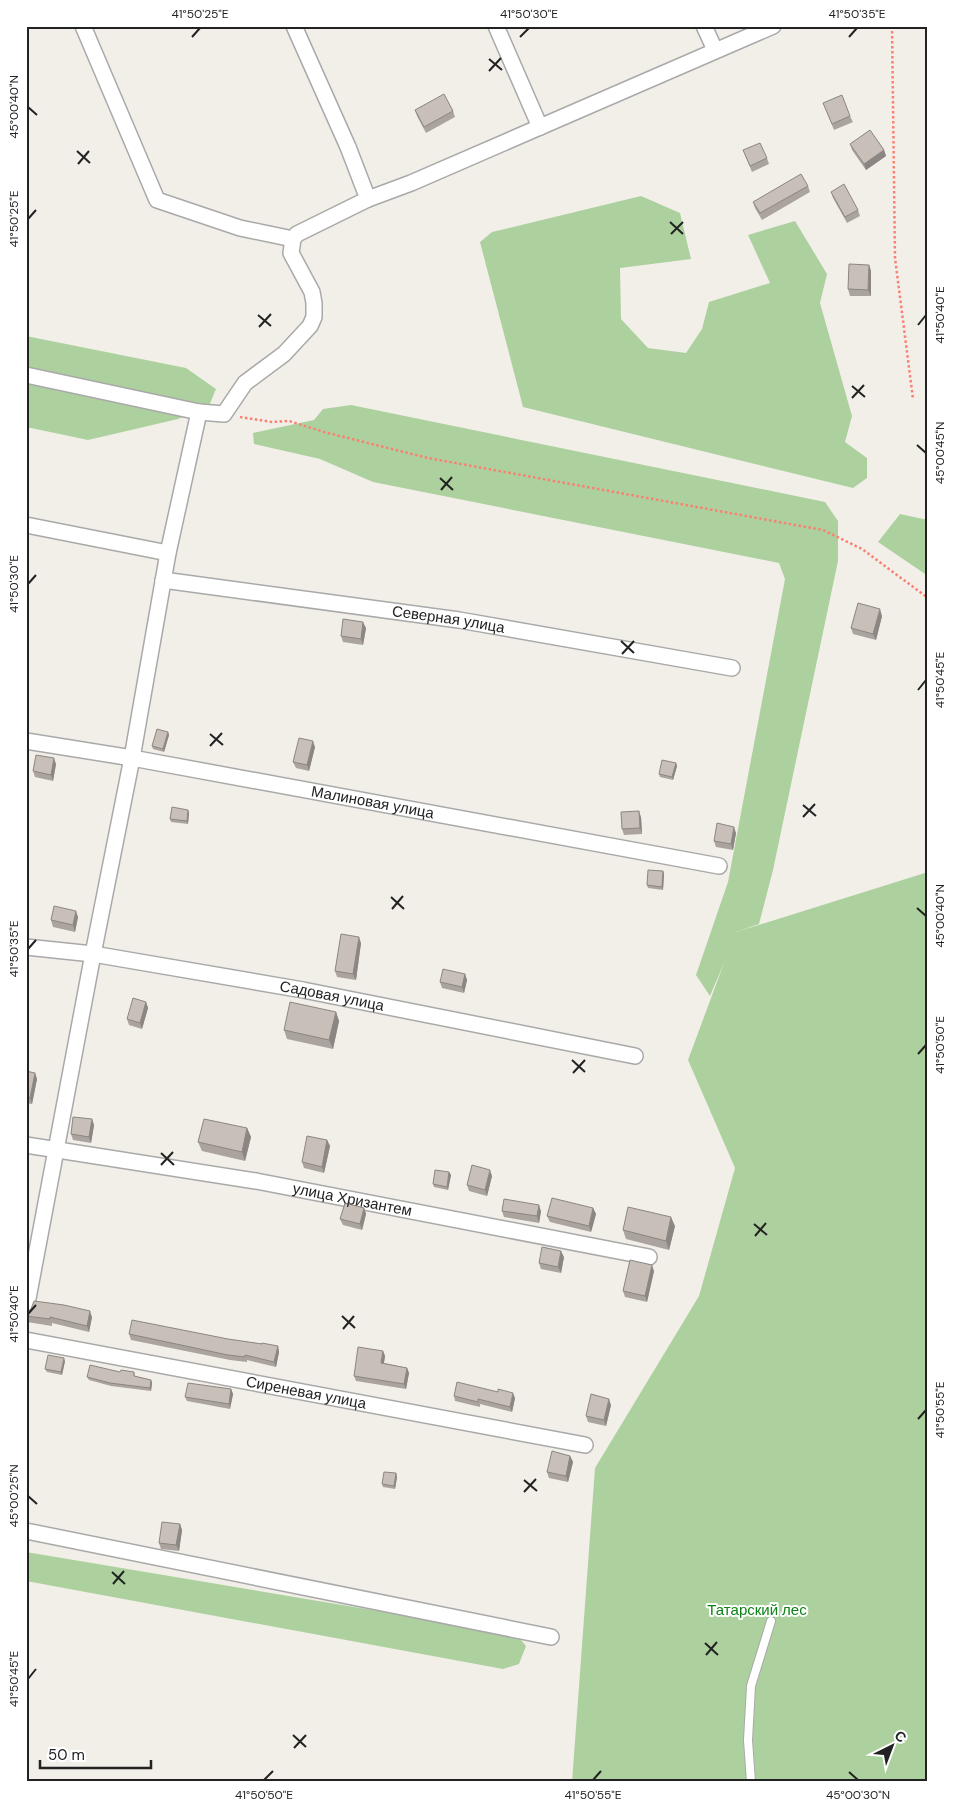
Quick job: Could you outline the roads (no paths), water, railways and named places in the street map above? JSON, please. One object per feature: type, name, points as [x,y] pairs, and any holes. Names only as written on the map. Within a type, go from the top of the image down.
[{"type":"street","points":[[83,26],[157,200],[240,228],[293,239]]},
{"type":"street","points":[[294,26],[348,147],[368,199]]},
{"type":"street","points":[[496,26],[540,127]]},
{"type":"street","points":[[704,26],[715,50]]},
{"type":"street","points":[[26,375],[199,412],[224,414],[246,383],[284,354],[310,326],[314,317],[312,292],[291,253],[293,239],[297,234],[368,199],[411,183],[773,26]]},
{"type":"street","points":[[26,1309],[132,758],[168,553],[199,412]]},
{"type":"street","points":[[26,525],[168,553]]},
{"type":"street","name":"Северная улица","points":[[163,580],[459,620],[732,668]]},
{"type":"street","name":"Малиновая улица","points":[[26,741],[132,758],[718,866]]},
{"type":"street","name":"Садовая улица","points":[[26,947],[93,954],[302,990],[635,1056]]},
{"type":"street","name":"улица Хризантем","points":[[26,1145],[256,1181],[649,1257]]},
{"type":"street","name":"Сиреневая улица","points":[[26,1340],[585,1445]]},
{"type":"street","points":[[26,1532],[551,1637]]},
{"type":"lane","points":[[751,1782],[748,1740],[751,1686],[771,1621]]},
{"type":"park label","name":"Татарский лес","points":[[757,1610]]}]
